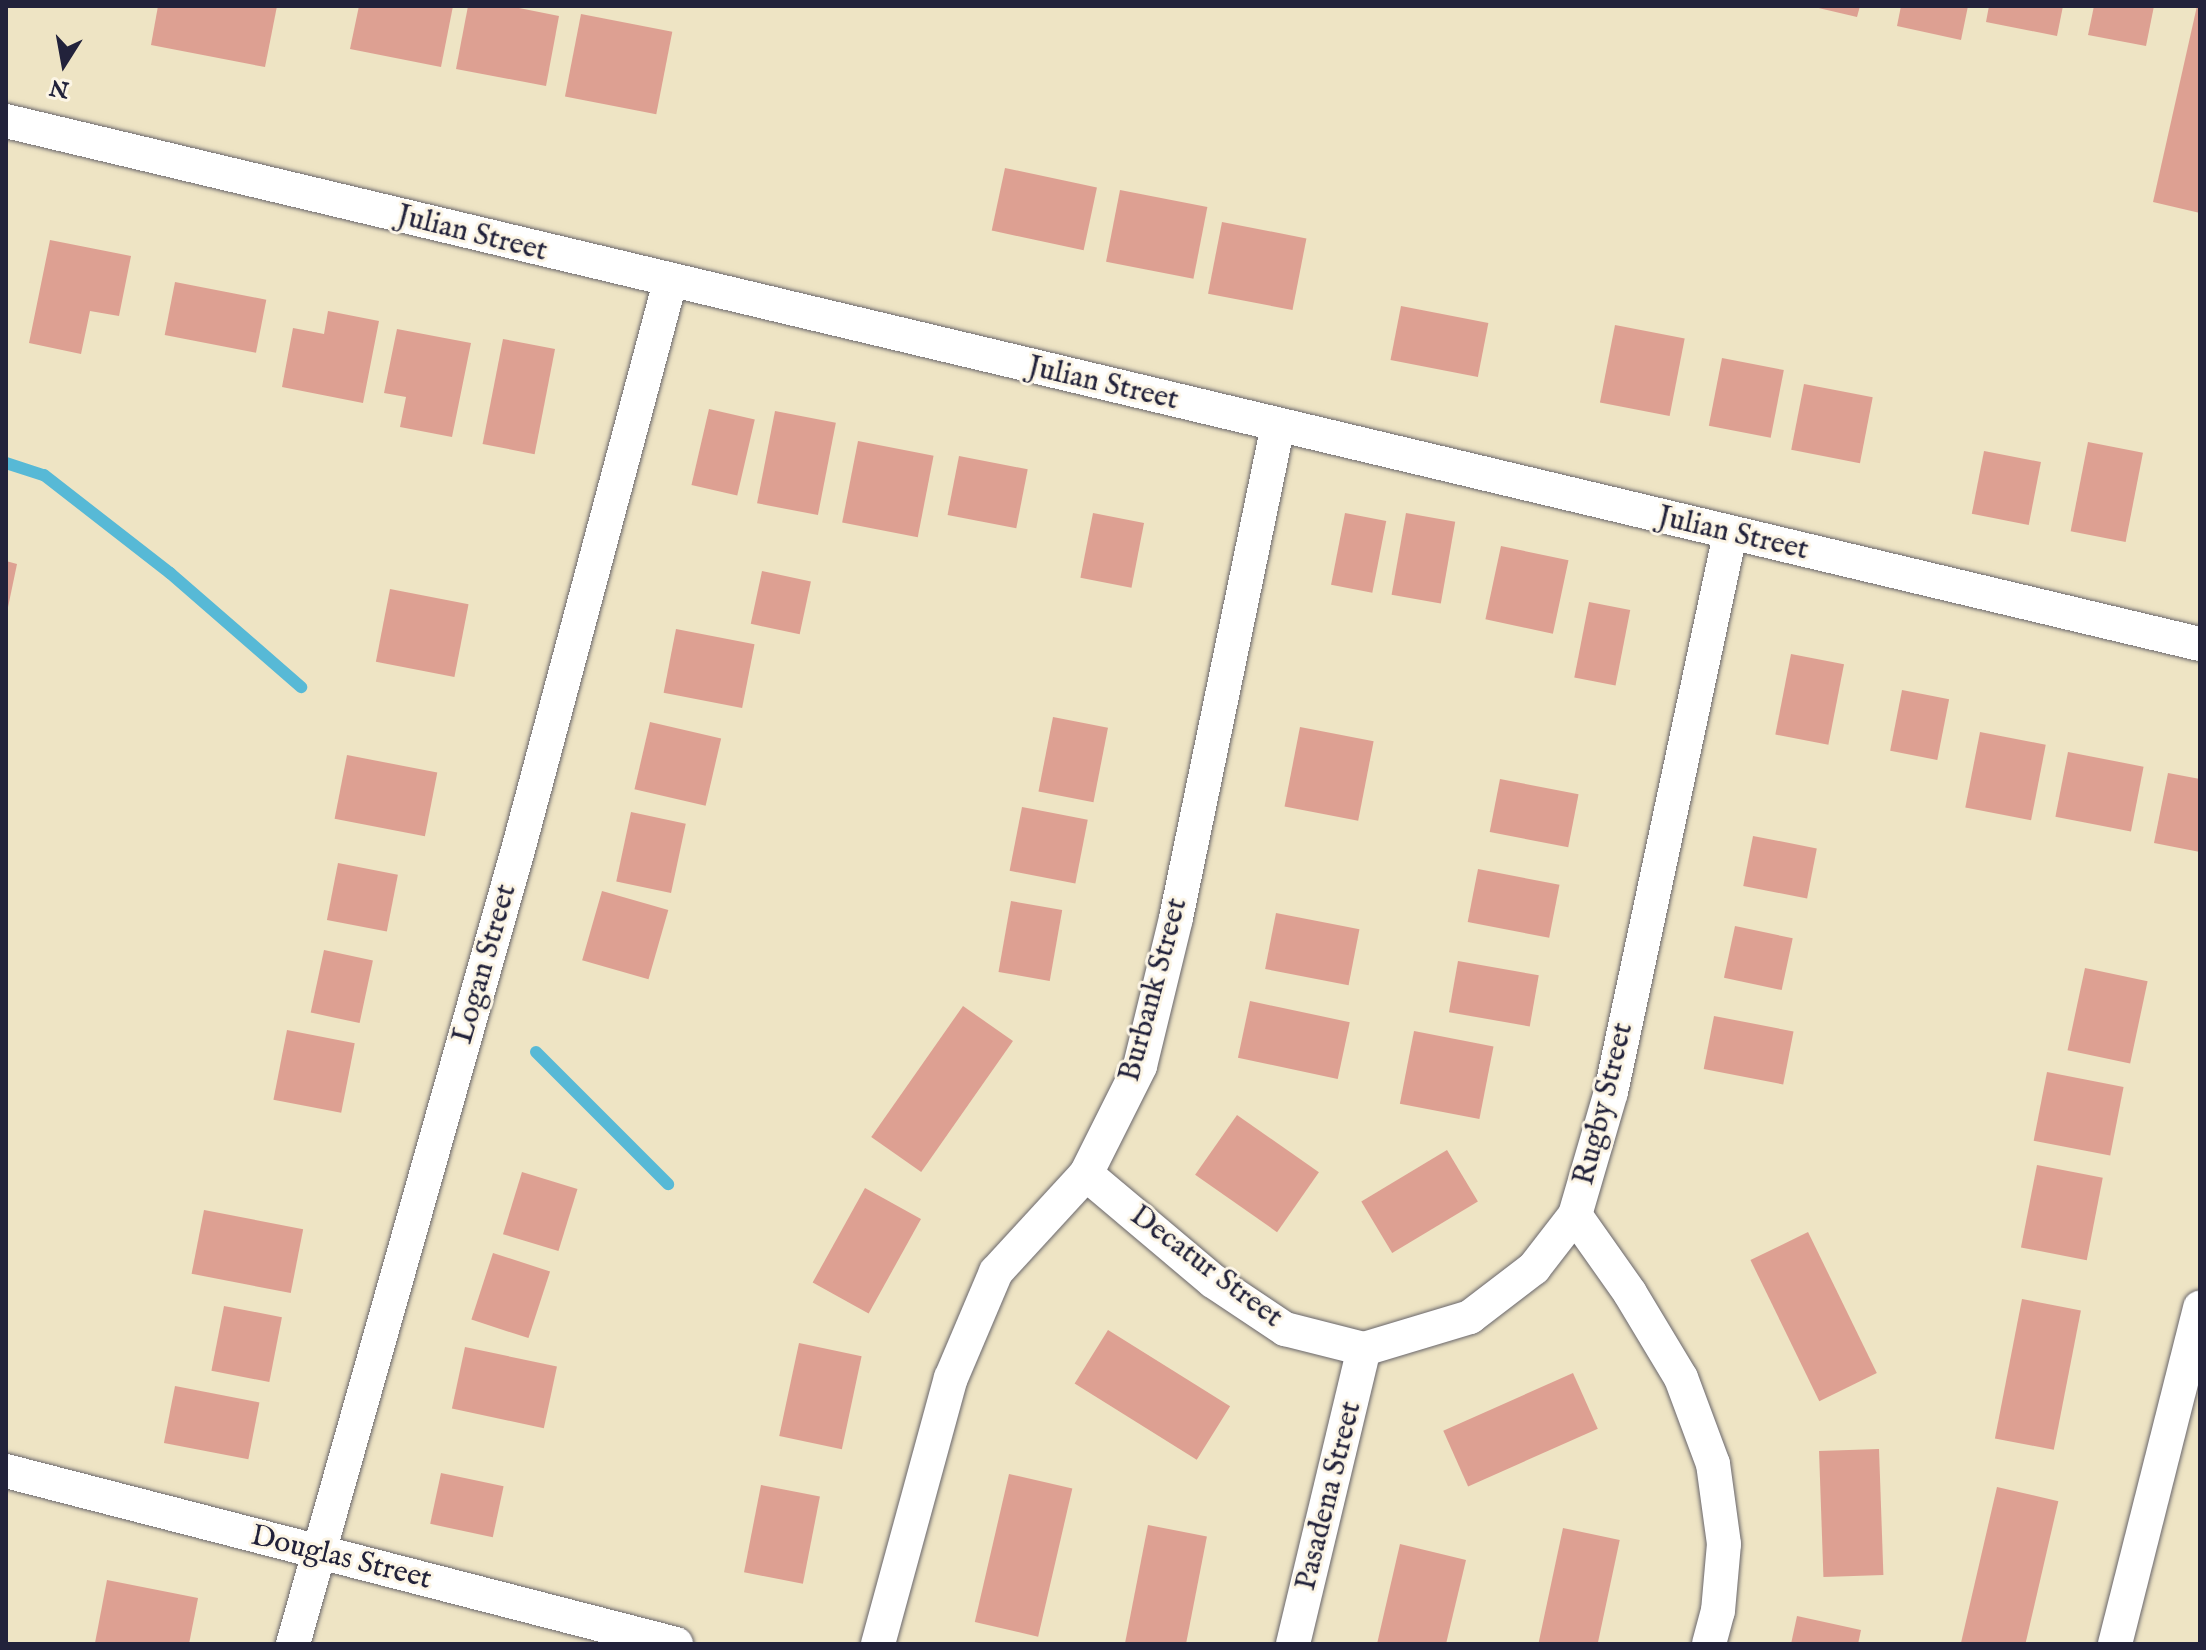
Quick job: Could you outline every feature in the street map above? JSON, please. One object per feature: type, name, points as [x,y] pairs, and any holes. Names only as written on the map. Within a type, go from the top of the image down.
[{"type":"street","name":"Julian Street","points":[[6,121],[670,282],[2200,644]]},
{"type":"street","name":"Logan Street","points":[[293,1644],[518,850],[670,282]]},
{"type":"street","name":"Burbank Street","points":[[878,1644],[951,1378],[996,1272],[1086,1174],[1140,1066],[1176,918],[1278,425]]},
{"type":"street","name":"Rugby Street","points":[[1709,1644],[1718,1611],[1724,1544],[1713,1464],[1681,1378],[1630,1293],[1575,1215],[1611,1092],[1730,534]]},
{"type":"street","name":"Decatur Street","points":[[1086,1174],[1213,1281],[1285,1329],[1364,1349]]},
{"type":"street","points":[[1364,1349],[1470,1317],[1534,1268],[1575,1215]]},
{"type":"street","points":[[2115,1644],[2197,1330]]},
{"type":"street","name":"Pasadena Street","points":[[1293,1644],[1364,1349]]},
{"type":"street","name":"Douglas Street","points":[[6,1471],[676,1644]]},
{"type":"building","points":[[158,6],[277,6],[265,67],[151,45]]},
{"type":"building","points":[[359,6],[453,6],[441,67],[350,49]]},
{"type":"building","points":[[468,6],[509,6],[559,16],[546,86],[456,69]]},
{"type":"building","points":[[1810,6],[1860,6],[1857,17]]},
{"type":"building","points":[[1901,6],[1968,6],[1961,40],[1897,26]]},
{"type":"building","points":[[1989,6],[2063,6],[2057,36],[1986,22]]},
{"type":"building","points":[[2094,6],[2154,6],[2146,46],[2088,35]]},
{"type":"building","points":[[2197,6],[2200,6],[2200,213],[2153,202]]},
{"type":"building","points":[[581,14],[672,32],[656,114],[565,96]]},
{"type":"building","points":[[1005,168],[1097,188],[1084,250],[992,231]]},
{"type":"building","points":[[1120,190],[1207,207],[1193,279],[1106,262]]},
{"type":"building","points":[[1222,222],[1306,238],[1292,310],[1208,294]]},
{"type":"building","points":[[50,240],[131,256],[119,316],[90,311],[81,354],[29,343]]},
{"type":"building","points":[[175,282],[266,300],[256,353],[165,335]]},
{"type":"building","points":[[1401,306],[1488,323],[1478,377],[1391,360]]},
{"type":"building","points":[[328,311],[379,321],[363,403],[282,387],[293,328],[324,334]]},
{"type":"building","points":[[1615,325],[1685,339],[1670,416],[1600,403]]},
{"type":"building","points":[[397,329],[471,343],[452,437],[400,427],[406,397],[384,393]]},
{"type":"building","points":[[503,339],[555,349],[535,454],[483,444]]},
{"type":"building","points":[[1722,358],[1784,370],[1771,438],[1709,426]]},
{"type":"building","points":[[1804,384],[1873,397],[1860,463],[1791,450]]},
{"type":"building","points":[[709,409],[755,420],[737,496],[691,485]]},
{"type":"building","points":[[775,411],[836,423],[818,515],[757,503]]},
{"type":"building","points":[[858,441],[934,456],[918,537],[842,522]]},
{"type":"building","points":[[2088,442],[2143,453],[2126,542],[2071,531]]},
{"type":"building","points":[[1984,451],[2041,462],[2029,525],[1972,514]]},
{"type":"building","points":[[959,456],[1028,469],[1016,528],[948,515]]},
{"type":"building","points":[[1093,513],[1144,523],[1131,588],[1080,578]]},
{"type":"building","points":[[1345,513],[1386,521],[1372,593],[1331,585]]},
{"type":"building","points":[[1406,513],[1455,522],[1441,603],[1392,595]]},
{"type":"building","points":[[1501,546],[1568,560],[1553,634],[1485,619]]},
{"type":"building","points":[[6,561],[17,564],[7,612],[6,612]]},
{"type":"building","points":[[762,571],[811,581],[800,634],[751,624]]},
{"type":"building","points":[[390,589],[469,604],[454,677],[376,662]]},
{"type":"building","points":[[1589,602],[1630,610],[1616,686],[1574,678]]},
{"type":"building","points":[[676,629],[755,644],[742,708],[664,693]]},
{"type":"building","points":[[1791,654],[1844,664],[1828,745],[1775,734]]},
{"type":"building","points":[[1902,690],[1949,699],[1937,760],[1890,751]]},
{"type":"building","points":[[1053,717],[1108,728],[1093,802],[1038,792]]},
{"type":"building","points":[[650,722],[721,738],[706,806],[634,789]]},
{"type":"building","points":[[1300,727],[1374,741],[1358,821],[1285,807]]},
{"type":"building","points":[[1980,732],[2046,745],[2031,820],[1965,808]]},
{"type":"building","points":[[2068,752],[2144,767],[2131,831],[2055,817]]},
{"type":"building","points":[[347,755],[437,773],[425,836],[335,819]]},
{"type":"building","points":[[2168,773],[2200,779],[2200,852],[2154,843]]},
{"type":"building","points":[[1500,779],[1579,794],[1568,847],[1490,832]]},
{"type":"building","points":[[1022,807],[1088,820],[1075,884],[1010,871]]},
{"type":"building","points":[[631,812],[686,824],[671,893],[616,881]]},
{"type":"building","points":[[1753,836],[1817,848],[1807,898],[1743,886]]},
{"type":"building","points":[[338,863],[398,875],[387,932],[327,920]]},
{"type":"building","points":[[1478,869],[1559,885],[1549,938],[1468,922]]},
{"type":"building","points":[[602,891],[668,910],[648,979],[582,960]]},
{"type":"building","points":[[1011,901],[1062,910],[1050,981],[998,972]]},
{"type":"building","points":[[1276,913],[1359,929],[1349,985],[1265,969]]},
{"type":"building","points":[[1735,926],[1793,938],[1782,990],[1724,978]]},
{"type":"building","points":[[324,950],[373,960],[360,1023],[311,1013]]},
{"type":"building","points":[[1458,961],[1539,975],[1530,1026],[1449,1012]]},
{"type":"building","points":[[2085,968],[2148,981],[2130,1063],[2068,1050]]},
{"type":"building","points":[[1250,1001],[1350,1022],[1338,1079],[1238,1058]]},
{"type":"building","points":[[963,1006],[1013,1041],[921,1172],[871,1137]]},
{"type":"building","points":[[1714,1016],[1794,1031],[1783,1084],[1704,1069]]},
{"type":"building","points":[[287,1030],[355,1043],[341,1113],[273,1100]]},
{"type":"building","points":[[1414,1031],[1494,1046],[1479,1119],[1400,1104]]},
{"type":"building","points":[[2047,1072],[2124,1087],[2110,1156],[2034,1141]]},
{"type":"building","points":[[1237,1115],[1319,1172],[1277,1232],[1195,1175]]},
{"type":"building","points":[[1447,1150],[1478,1201],[1392,1253],[1361,1202]]},
{"type":"building","points":[[2037,1165],[2103,1178],[2087,1260],[2021,1247]]},
{"type":"building","points":[[522,1172],[577,1189],[558,1251],[503,1234]]},
{"type":"building","points":[[865,1188],[921,1219],[869,1313],[813,1282]]},
{"type":"building","points":[[204,1210],[303,1229],[291,1293],[192,1274]]},
{"type":"building","points":[[1808,1232],[1877,1373],[1819,1401],[1750,1260]]},
{"type":"building","points":[[493,1253],[550,1272],[528,1338],[471,1320]]},
{"type":"building","points":[[2022,1299],[2081,1310],[2054,1450],[1995,1438]]},
{"type":"building","points":[[224,1306],[282,1317],[269,1382],[211,1371]]},
{"type":"building","points":[[1108,1330],[1230,1406],[1197,1460],[1075,1383]]},
{"type":"building","points":[[799,1343],[862,1356],[842,1449],[779,1436]]},
{"type":"building","points":[[465,1347],[557,1367],[544,1428],[452,1409]]},
{"type":"building","points":[[1573,1373],[1598,1429],[1468,1486],[1443,1431]]},
{"type":"building","points":[[175,1386],[259,1402],[248,1459],[164,1443]]},
{"type":"building","points":[[1879,1449],[1883,1575],[1823,1577],[1819,1451]]},
{"type":"building","points":[[441,1473],[504,1486],[493,1537],[430,1524]]},
{"type":"building","points":[[1009,1474],[1072,1489],[1038,1637],[975,1622]]},
{"type":"building","points":[[761,1485],[820,1496],[803,1584],[744,1572]]},
{"type":"building","points":[[1997,1487],[2058,1501],[2025,1644],[1961,1644]]},
{"type":"building","points":[[1148,1525],[1207,1536],[1186,1644],[1125,1644]]},
{"type":"building","points":[[1563,1528],[1620,1540],[1598,1644],[1538,1644]]},
{"type":"building","points":[[1400,1544],[1466,1560],[1446,1644],[1377,1644]]},
{"type":"building","points":[[107,1580],[198,1598],[189,1644],[95,1643]]},
{"type":"building","points":[[1797,1616],[1861,1630],[1858,1644],[1791,1644]]},
{"type":"waterway","points":[[6,463],[44,475],[170,573],[301,687]]},
{"type":"waterway","points":[[536,1052],[668,1184]]}]
